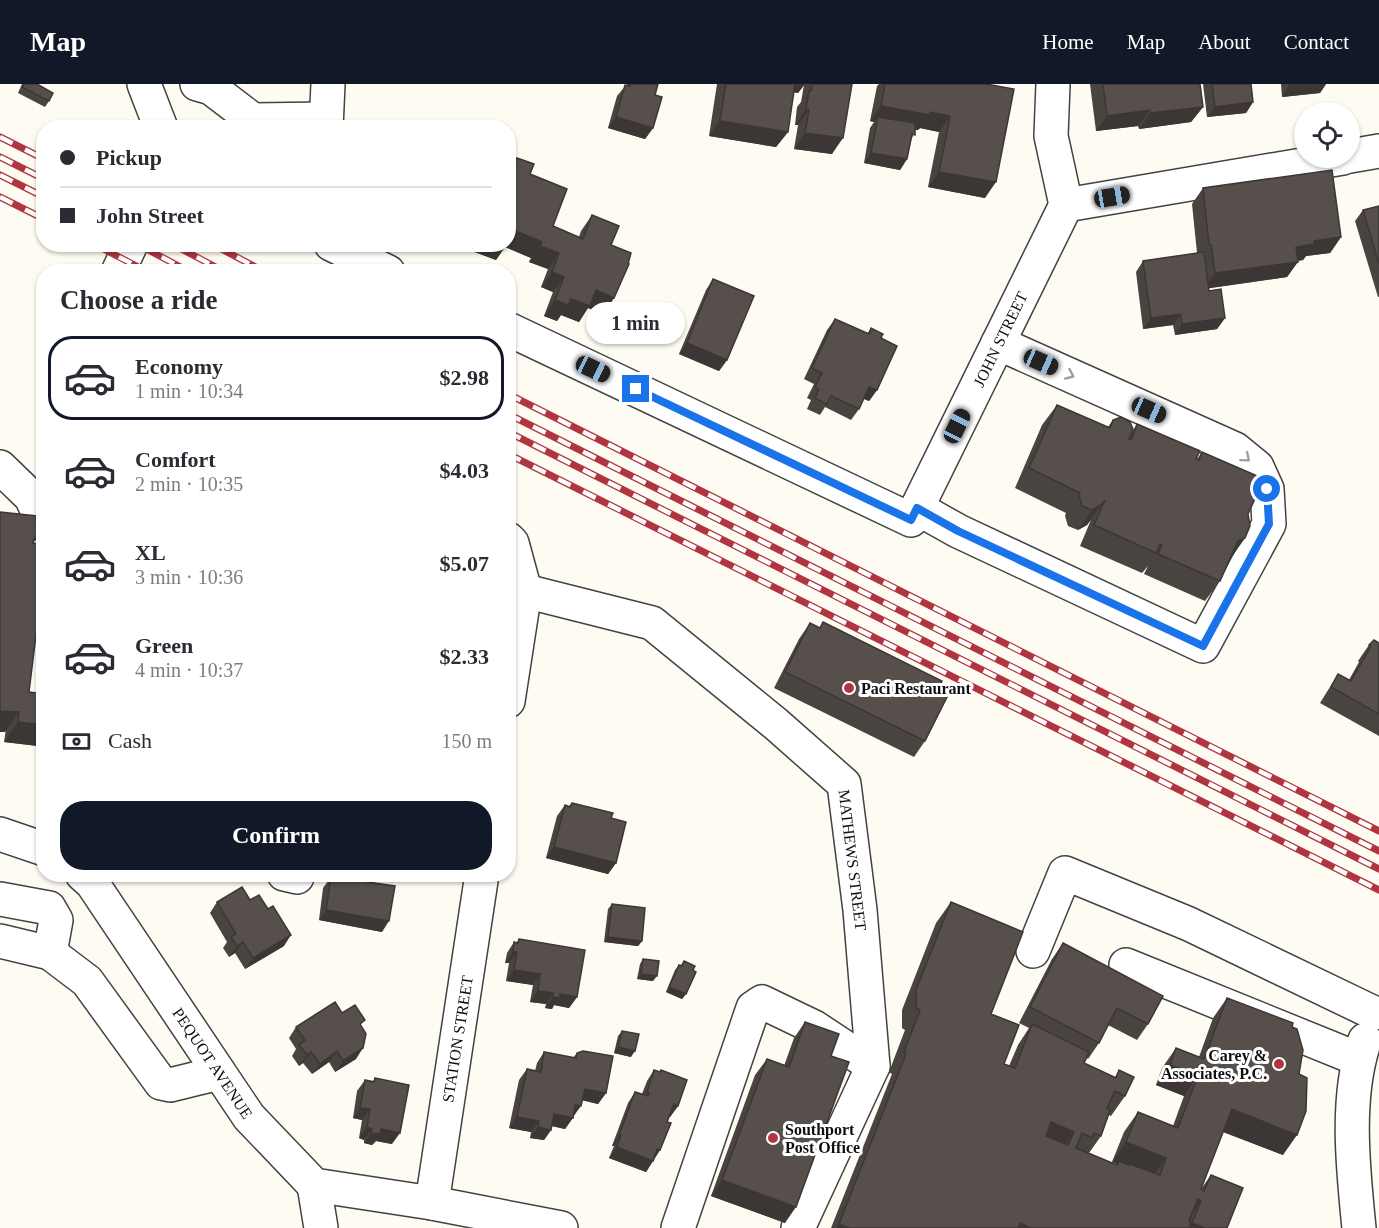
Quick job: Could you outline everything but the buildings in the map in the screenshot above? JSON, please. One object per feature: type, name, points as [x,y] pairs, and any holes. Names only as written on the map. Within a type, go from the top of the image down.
[{"type":"street","points":[[144,84],[158,120]]},
{"type":"street","points":[[197,84],[211,88],[244,120]]},
{"type":"street","points":[[326,120],[328,84]]},
{"type":"street","points":[[1053,84],[1051,136],[1066,205],[1294,166]]},
{"type":"street","points":[[1360,154],[1379,151]]},
{"type":"street","name":"JOHN STREET","points":[[917,508],[1066,205]]},
{"type":"street","points":[[347,252],[372,264]]},
{"type":"street","points":[[516,333],[911,520],[917,508],[958,531],[1203,646],[1269,524],[1267,489],[1257,467],[1235,449],[998,343]]},
{"type":"street","points":[[0,467],[31,497],[36,508]]},
{"type":"street","points":[[516,558],[525,591],[516,636]]},
{"type":"street","name":"MATHEWS STREET","points":[[525,591],[652,623],[776,724],[844,784],[860,910],[873,1066],[798,1228]]},
{"type":"street","points":[[0,834],[36,846]]},
{"type":"street","points":[[1033,951],[1065,873],[1189,924],[1377,1007],[1358,1059],[1352,1134],[1359,1228]]},
{"type":"street","name":"PEQUOT AVENUE","points":[[91,882],[249,1118],[314,1185]]},
{"type":"street","name":"STATION STREET","points":[[432,1203],[481,882]]},
{"type":"street","points":[[0,899],[49,908],[56,920],[50,953]]},
{"type":"street","points":[[0,941],[50,953],[87,981],[161,1083],[170,1085],[219,1072]]},
{"type":"street","points":[[1126,964],[1358,1059]]},
{"type":"street","points":[[678,1228],[753,1008],[762,1002],[814,1027],[873,1066]]},
{"type":"street","points":[[321,1228],[314,1185],[432,1203],[561,1228]]},
{"type":"railway","points":[[0,137],[36,155]]},
{"type":"railway","points":[[0,157],[36,175]]},
{"type":"railway","points":[[0,175],[36,193]]},
{"type":"railway","points":[[0,197],[36,215]]},
{"type":"railway","points":[[109,252],[133,264]]},
{"type":"railway","points":[[152,252],[175,264]]},
{"type":"railway","points":[[187,252],[210,264]]},
{"type":"railway","points":[[227,252],[250,264]]},
{"type":"railway","points":[[516,398],[1379,831]]},
{"type":"railway","points":[[516,418],[1379,851]]},
{"type":"railway","points":[[516,436],[1379,869]]},
{"type":"railway","points":[[516,458],[1379,890]]},
{"type":"place","name":"Paci Restaurant","points":[[849,688]]},
{"type":"place","name":"Carey & Associates, P.C.","points":[[1279,1064]]},
{"type":"place","name":"Southport Post Office","points":[[773,1138]]},
{"type":"route","points":[[636,389],[911,520],[917,508],[958,531],[1203,646],[1269,524],[1267,489]]}]
